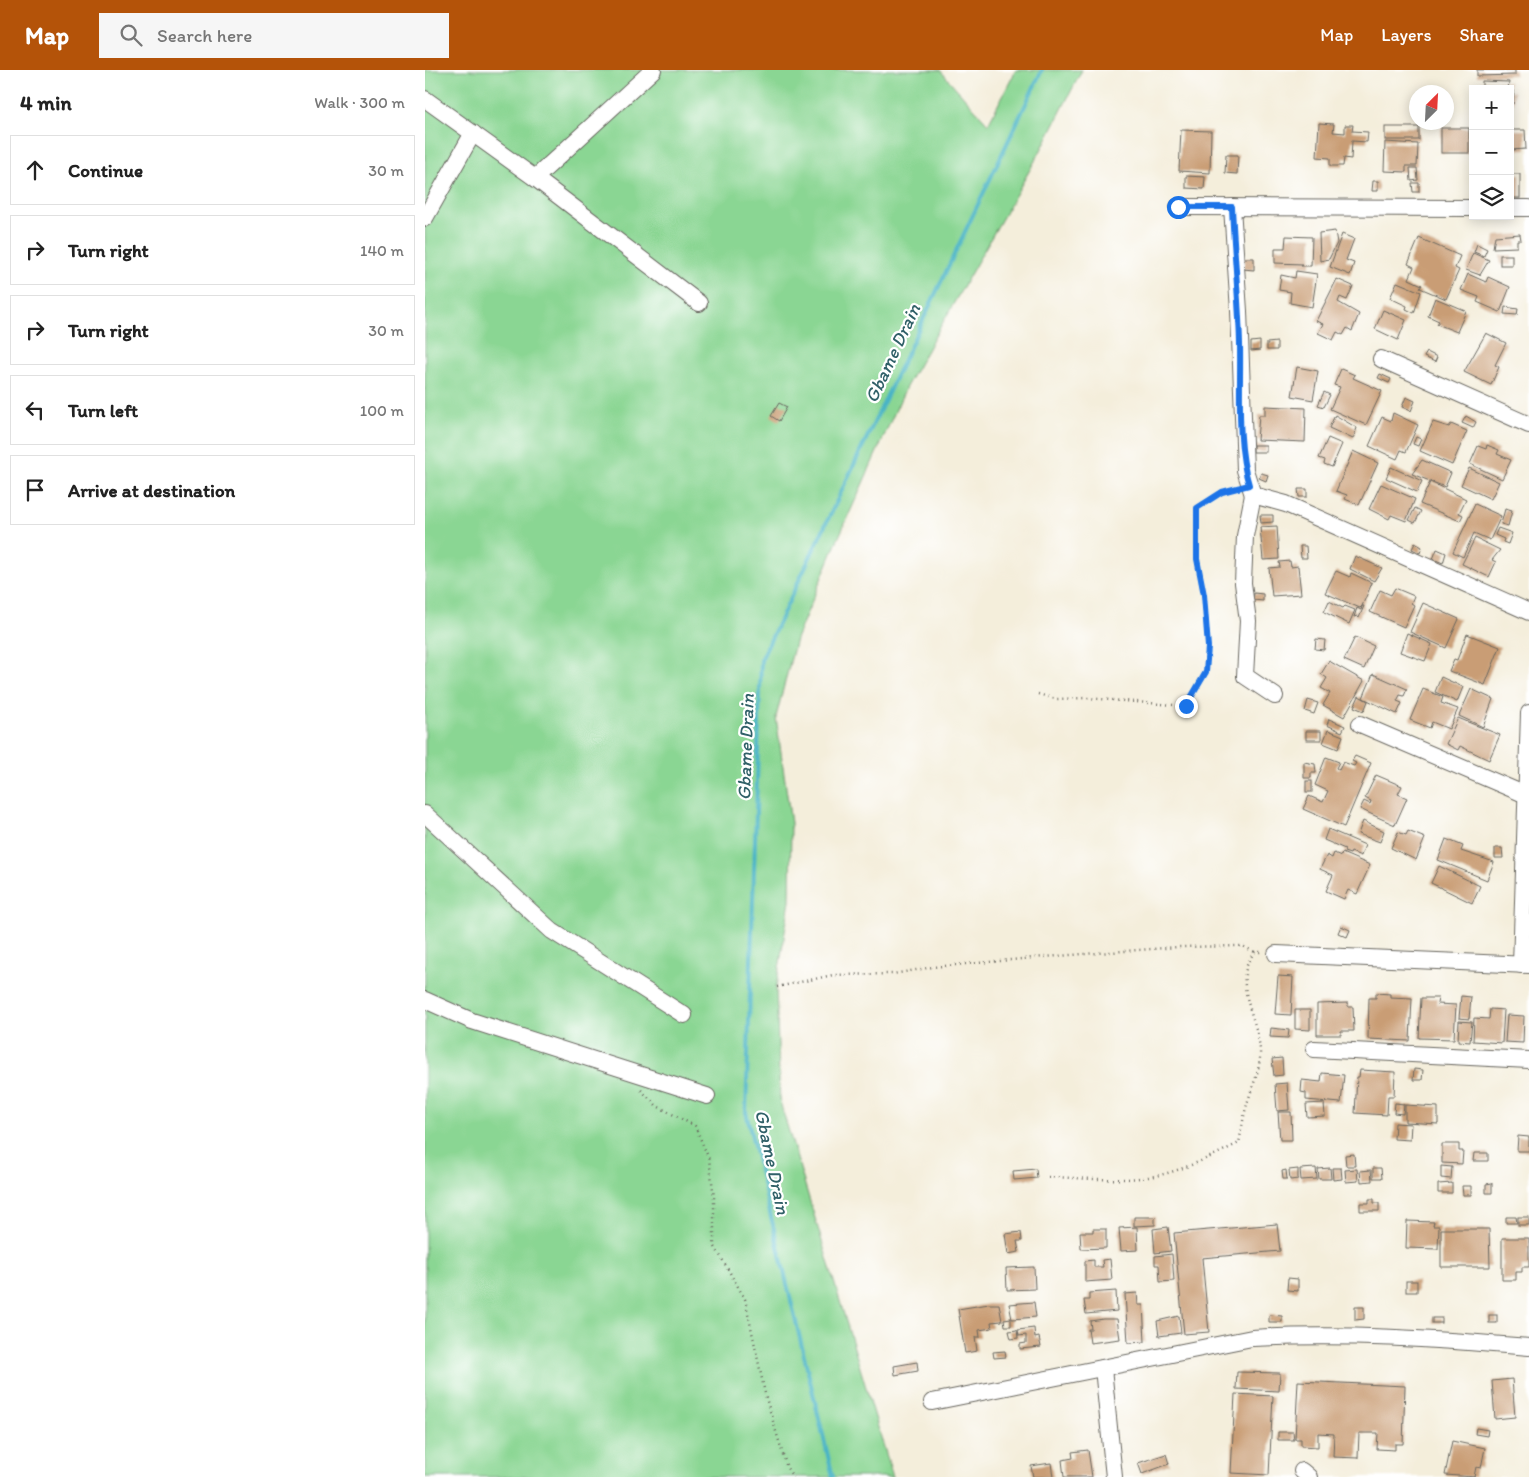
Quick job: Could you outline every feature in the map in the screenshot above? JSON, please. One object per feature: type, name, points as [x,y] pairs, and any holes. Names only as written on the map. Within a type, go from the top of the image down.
[{"type":"street","points":[[535,178],[653,70]]},
{"type":"street","points":[[425,99],[535,178],[699,303]]},
{"type":"street","points":[[425,218],[473,133]]},
{"type":"street","points":[[1178,207],[1469,208]]},
{"type":"street","points":[[1232,207],[1239,311],[1245,470],[1251,490],[1245,536],[1243,583],[1248,621],[1245,676],[1275,696]]},
{"type":"street","points":[[1514,208],[1529,208]]},
{"type":"street","points":[[1381,359],[1529,425]]},
{"type":"street","points":[[1251,490],[1529,612]]},
{"type":"street","points":[[1276,954],[1525,965],[1526,795],[1529,713]]},
{"type":"street","points":[[1359,724],[1526,795]]},
{"type":"street","points":[[425,814],[552,931],[684,1015]]},
{"type":"street","points":[[425,1000],[472,1021],[707,1096]]},
{"type":"street","points":[[1314,1049],[1529,1060]]},
{"type":"street","points":[[932,1402],[1252,1338],[1300,1336],[1473,1342],[1529,1348]]},
{"type":"street","points":[[1103,1368],[1114,1477]]},
{"type":"path","points":[[1038,694],[1056,699],[1087,698],[1186,706],[1206,672],[1208,647],[1204,595],[1197,559],[1197,508],[1222,492],[1251,490]]},
{"type":"path","points":[[777,987],[833,975],[893,974],[933,967],[1188,947],[1242,946],[1255,952],[1276,954]]},
{"type":"path","points":[[1048,1177],[1115,1179],[1163,1174],[1213,1156],[1239,1142],[1249,1096],[1260,1066],[1260,1048],[1243,974],[1247,961],[1255,952]]},
{"type":"path","points":[[637,1087],[657,1106],[695,1126],[709,1159],[714,1197],[714,1245],[745,1299],[765,1398],[787,1468],[793,1477]]},
{"type":"green space","points":[[425,70],[940,70],[988,124],[1016,70],[1082,70],[1040,152],[906,387],[838,539],[796,639],[776,717],[791,823],[790,901],[776,987],[780,1102],[893,1477],[425,1477]]},
{"type":"building","points":[[1477,70],[1515,70],[1515,75],[1477,76]]},
{"type":"building","points":[[1482,81],[1509,82],[1509,85],[1482,85]]},
{"type":"building","points":[[1319,123],[1334,124],[1333,132],[1345,133],[1345,125],[1353,125],[1352,131],[1368,132],[1367,142],[1352,141],[1351,159],[1344,158],[1343,166],[1330,166],[1330,158],[1317,157]]},
{"type":"building","points":[[1385,127],[1409,127],[1409,130],[1419,130],[1419,140],[1385,140]]},
{"type":"building","points":[[1469,128],[1469,153],[1441,153],[1441,130]]},
{"type":"building","points":[[1181,130],[1211,131],[1210,173],[1179,171]]},
{"type":"building","points":[[1514,130],[1525,130],[1526,149],[1514,150]]},
{"type":"building","points":[[1385,142],[1418,144],[1417,166],[1406,166],[1406,172],[1384,171]]},
{"type":"building","points":[[1226,155],[1238,155],[1237,174],[1225,173]]},
{"type":"building","points":[[1410,168],[1417,168],[1418,180],[1411,181]]},
{"type":"building","points":[[1514,174],[1520,174],[1520,198],[1514,198]]},
{"type":"building","points":[[1186,176],[1205,177],[1204,189],[1186,188]]},
{"type":"building","points":[[1373,181],[1378,181],[1378,191],[1372,191]]},
{"type":"building","points":[[1412,183],[1419,183],[1419,192],[1413,192]]},
{"type":"building","points":[[1335,231],[1337,243],[1329,259],[1320,261],[1319,233]]},
{"type":"building","points":[[1342,234],[1354,239],[1346,260],[1354,263],[1350,275],[1330,267]]},
{"type":"building","points":[[1520,234],[1521,240],[1517,240],[1517,247],[1493,248],[1495,236]]},
{"type":"building","points":[[1286,236],[1312,237],[1311,266],[1275,263],[1275,248],[1285,248]]},
{"type":"building","points":[[1419,238],[1460,256],[1455,268],[1459,270],[1446,299],[1420,288],[1422,285],[1409,279],[1414,267],[1408,264]]},
{"type":"building","points":[[1477,244],[1487,249],[1484,256],[1474,252]]},
{"type":"building","points":[[1473,253],[1489,260],[1480,275],[1466,270]]},
{"type":"building","points":[[1500,255],[1512,255],[1512,265],[1500,265]]},
{"type":"building","points":[[1244,258],[1254,258],[1254,270],[1243,269]]},
{"type":"building","points":[[1296,271],[1317,274],[1312,307],[1290,303],[1291,292],[1279,290],[1281,275],[1295,278]]},
{"type":"building","points":[[1468,274],[1486,282],[1488,277],[1510,287],[1500,312],[1477,302],[1479,297],[1461,290]]},
{"type":"building","points":[[1337,279],[1353,286],[1347,300],[1340,297],[1338,302],[1359,314],[1352,331],[1347,328],[1343,335],[1337,332],[1333,340],[1318,333],[1323,324],[1316,321]]},
{"type":"building","points":[[1397,282],[1421,292],[1414,313],[1406,309],[1407,306],[1390,298]]},
{"type":"building","points":[[1435,298],[1466,311],[1457,332],[1437,324],[1439,321],[1428,316]]},
{"type":"building","points":[[1505,307],[1518,309],[1517,315],[1504,314]]},
{"type":"building","points":[[1383,310],[1406,320],[1398,340],[1375,329]]},
{"type":"building","points":[[1486,333],[1506,343],[1495,365],[1499,367],[1491,385],[1464,372]]},
{"type":"building","points":[[1260,341],[1260,350],[1251,351],[1251,342]]},
{"type":"building","points":[[1277,342],[1277,350],[1267,350],[1267,343]]},
{"type":"building","points":[[1427,352],[1437,357],[1435,362],[1424,357]]},
{"type":"building","points":[[1297,367],[1318,371],[1313,400],[1292,396]]},
{"type":"building","points":[[1341,369],[1355,375],[1353,378],[1382,391],[1366,425],[1330,409],[1340,387],[1334,385]]},
{"type":"building","points":[[1380,374],[1391,379],[1389,383],[1378,378]]},
{"type":"building","points":[[1324,392],[1330,395],[1324,407],[1318,405]]},
{"type":"building","points":[[1406,397],[1415,401],[1411,411],[1402,407]]},
{"type":"building","points":[[779,403],[787,407],[779,421],[771,416]]},
{"type":"building","points":[[1265,406],[1306,408],[1305,442],[1257,440],[1259,415],[1265,415]]},
{"type":"building","points":[[1393,413],[1418,425],[1406,452],[1401,450],[1397,459],[1369,446],[1382,417],[1391,421]]},
{"type":"building","points":[[1335,415],[1357,428],[1353,439],[1329,428]]},
{"type":"building","points":[[1466,416],[1476,422],[1473,428],[1462,423]]},
{"type":"building","points":[[1433,422],[1449,427],[1451,424],[1467,431],[1452,465],[1420,451]]},
{"type":"building","points":[[1416,437],[1421,439],[1418,446],[1413,444]]},
{"type":"building","points":[[1328,438],[1342,444],[1332,467],[1324,464],[1325,460],[1319,458]]},
{"type":"building","points":[[1253,445],[1266,445],[1266,452],[1253,452]]},
{"type":"building","points":[[1487,445],[1499,450],[1497,454],[1511,460],[1502,479],[1470,464],[1478,446],[1486,449]]},
{"type":"building","points":[[1353,451],[1378,463],[1359,505],[1345,499],[1347,495],[1336,491]]},
{"type":"building","points":[[1422,460],[1451,473],[1445,487],[1412,474]]},
{"type":"building","points":[[1391,467],[1422,481],[1417,492],[1386,478]]},
{"type":"building","points":[[1469,468],[1499,482],[1491,499],[1461,485]]},
{"type":"building","points":[[1261,473],[1268,475],[1266,481],[1259,478]]},
{"type":"building","points":[[1430,482],[1466,499],[1459,513],[1463,515],[1460,521],[1420,504]]},
{"type":"building","points":[[1381,484],[1415,499],[1406,521],[1391,515],[1389,519],[1369,509]]},
{"type":"building","points":[[1298,489],[1307,489],[1307,497],[1299,497]]},
{"type":"building","points":[[1475,504],[1501,516],[1490,540],[1474,533],[1463,557],[1453,552]]},
{"type":"building","points":[[1415,508],[1421,511],[1415,523],[1409,520]]},
{"type":"building","points":[[1505,509],[1512,511],[1508,526],[1501,524]]},
{"type":"building","points":[[1260,515],[1273,515],[1273,522],[1261,523]]},
{"type":"building","points":[[1277,526],[1279,559],[1263,560],[1260,527]]},
{"type":"building","points":[[1498,528],[1512,533],[1508,544],[1503,542],[1504,539],[1495,535]]},
{"type":"building","points":[[1475,538],[1500,550],[1492,560],[1496,562],[1489,577],[1462,564]]},
{"type":"building","points":[[1415,543],[1422,547],[1420,553],[1412,549]]},
{"type":"building","points":[[1300,546],[1306,546],[1307,558],[1301,558]]},
{"type":"building","points":[[1437,549],[1446,553],[1443,563],[1433,559]]},
{"type":"building","points":[[1355,556],[1382,568],[1374,581],[1350,569]]},
{"type":"building","points":[[1290,561],[1291,567],[1298,566],[1301,594],[1272,596],[1269,568],[1280,567],[1279,562]]},
{"type":"building","points":[[1336,571],[1350,577],[1351,573],[1372,583],[1360,608],[1325,593]]},
{"type":"building","points":[[1395,588],[1414,596],[1411,603],[1414,605],[1404,627],[1370,612],[1380,590],[1391,595]]},
{"type":"building","points":[[1254,593],[1263,594],[1263,601],[1253,600]]},
{"type":"building","points":[[1329,601],[1343,608],[1345,606],[1355,610],[1349,624],[1324,612]]},
{"type":"building","points":[[1423,603],[1459,619],[1446,648],[1410,632]]},
{"type":"building","points":[[1362,606],[1364,606],[1359,618],[1357,616],[1354,617],[1357,608],[1361,610]]},
{"type":"building","points":[[1407,633],[1432,644],[1425,661],[1400,652]]},
{"type":"building","points":[[1467,634],[1500,647],[1485,685],[1449,671],[1454,659],[1457,660]]},
{"type":"building","points":[[1355,637],[1374,646],[1364,669],[1344,660]]},
{"type":"building","points":[[1316,639],[1325,640],[1324,650],[1315,649]]},
{"type":"building","points":[[1329,661],[1364,681],[1344,717],[1323,705],[1330,693],[1321,688],[1327,678],[1321,674]]},
{"type":"building","points":[[1373,674],[1407,689],[1404,696],[1400,695],[1397,701],[1402,703],[1397,714],[1363,698]]},
{"type":"building","points":[[1441,677],[1463,687],[1457,702],[1435,692]]},
{"type":"building","points":[[1423,689],[1443,697],[1441,703],[1458,709],[1449,729],[1432,722],[1430,728],[1410,720]]},
{"type":"building","points":[[1471,689],[1493,699],[1483,727],[1459,716]]},
{"type":"building","points":[[1359,696],[1368,701],[1364,711],[1354,707]]},
{"type":"building","points":[[1308,700],[1318,703],[1314,714],[1305,711]]},
{"type":"building","points":[[1458,718],[1500,735],[1489,760],[1460,746],[1458,750],[1446,744]]},
{"type":"building","points":[[1329,719],[1345,726],[1342,732],[1327,725]]},
{"type":"building","points":[[1328,730],[1343,736],[1338,749],[1323,743]]},
{"type":"building","points":[[1306,731],[1321,731],[1321,740],[1306,740]]},
{"type":"building","points":[[1355,756],[1371,763],[1344,827],[1303,809],[1309,796],[1323,802],[1328,791],[1315,785],[1326,757],[1339,762],[1336,768],[1339,770],[1343,762],[1354,766],[1356,763],[1352,761]]},
{"type":"building","points":[[1304,762],[1315,764],[1316,773],[1311,773],[1311,778],[1304,778]]},
{"type":"building","points":[[1376,775],[1402,786],[1398,794],[1407,798],[1395,825],[1360,809],[1364,801],[1370,804],[1371,801],[1365,798]]},
{"type":"building","points":[[1306,781],[1312,781],[1312,792],[1306,792]]},
{"type":"building","points":[[1363,821],[1384,831],[1380,842],[1358,834]]},
{"type":"building","points":[[1328,829],[1365,845],[1361,856],[1351,852],[1350,854],[1344,852],[1345,849],[1324,840]]},
{"type":"building","points":[[1408,831],[1425,838],[1416,860],[1391,848],[1398,832],[1406,835]]},
{"type":"building","points":[[1446,839],[1463,846],[1461,851],[1494,862],[1487,880],[1438,860]]},
{"type":"building","points":[[1495,848],[1502,848],[1503,858],[1495,858]]},
{"type":"building","points":[[1334,853],[1341,856],[1342,853],[1370,865],[1357,894],[1348,890],[1344,899],[1326,891],[1333,875],[1320,869],[1327,855],[1332,858]]},
{"type":"building","points":[[1439,866],[1480,886],[1472,903],[1431,883]]},
{"type":"building","points":[[1341,926],[1350,930],[1347,937],[1338,933]]},
{"type":"building","points":[[1278,976],[1293,977],[1291,1015],[1275,1014]]},
{"type":"building","points":[[1376,993],[1390,994],[1390,997],[1412,998],[1410,1041],[1368,1039],[1369,998],[1376,998]]},
{"type":"building","points":[[1461,996],[1471,997],[1469,1019],[1459,1018]]},
{"type":"building","points":[[1421,998],[1438,998],[1437,1004],[1456,1005],[1454,1039],[1419,1038]]},
{"type":"building","points":[[1348,1003],[1348,1007],[1353,1007],[1354,1031],[1341,1031],[1341,1035],[1317,1035],[1317,1004]]},
{"type":"building","points":[[1490,1009],[1504,1010],[1502,1043],[1473,1041],[1474,1018],[1489,1019]]},
{"type":"building","points":[[1295,1010],[1310,1010],[1310,1030],[1295,1029]]},
{"type":"building","points":[[1507,1015],[1524,1016],[1523,1043],[1505,1042]]},
{"type":"building","points":[[1459,1021],[1472,1022],[1470,1042],[1458,1041]]},
{"type":"building","points":[[1271,1028],[1289,1030],[1288,1038],[1270,1037]]},
{"type":"building","points":[[1282,1058],[1283,1075],[1274,1076],[1272,1059]]},
{"type":"building","points":[[1414,1069],[1423,1070],[1422,1080],[1413,1080]]},
{"type":"building","points":[[1360,1070],[1395,1072],[1394,1096],[1388,1096],[1387,1115],[1355,1113],[1357,1077],[1359,1077]]},
{"type":"building","points":[[1322,1073],[1344,1075],[1341,1103],[1306,1100],[1306,1093],[1301,1092],[1302,1080],[1321,1082]]},
{"type":"building","points":[[1287,1083],[1289,1110],[1277,1111],[1275,1084]]},
{"type":"building","points":[[1324,1103],[1325,1116],[1307,1117],[1306,1104]]},
{"type":"building","points":[[1395,1103],[1404,1104],[1403,1114],[1394,1113]]},
{"type":"building","points":[[1405,1105],[1438,1107],[1438,1124],[1405,1122]]},
{"type":"building","points":[[1278,1112],[1291,1112],[1292,1140],[1280,1140]]},
{"type":"building","points":[[1395,1123],[1411,1124],[1410,1140],[1394,1139]]},
{"type":"building","points":[[1518,1136],[1529,1137],[1529,1151],[1517,1151]]},
{"type":"building","points":[[1442,1144],[1459,1144],[1459,1151],[1463,1151],[1462,1164],[1442,1163]]},
{"type":"building","points":[[1474,1153],[1488,1153],[1488,1161],[1473,1161]]},
{"type":"building","points":[[1354,1154],[1355,1166],[1346,1166],[1345,1155]]},
{"type":"building","points":[[1441,1166],[1452,1167],[1451,1179],[1441,1178]]},
{"type":"building","points":[[1316,1168],[1317,1179],[1301,1180],[1300,1169]]},
{"type":"building","points":[[1330,1168],[1331,1179],[1319,1179],[1318,1169]]},
{"type":"building","points":[[1332,1168],[1341,1168],[1342,1179],[1333,1180]]},
{"type":"building","points":[[1373,1168],[1381,1168],[1382,1178],[1373,1178]]},
{"type":"building","points":[[1036,1169],[1037,1178],[1014,1180],[1013,1171]]},
{"type":"building","points":[[1298,1169],[1298,1179],[1290,1180],[1289,1170]]},
{"type":"building","points":[[1357,1169],[1358,1181],[1346,1182],[1345,1170]]},
{"type":"building","points":[[1286,1170],[1287,1179],[1283,1179],[1282,1171]]},
{"type":"building","points":[[1371,1170],[1372,1181],[1361,1182],[1360,1171]]},
{"type":"building","points":[[1452,1183],[1452,1193],[1438,1193],[1438,1184]]},
{"type":"building","points":[[1492,1183],[1492,1193],[1486,1193],[1486,1184]]},
{"type":"building","points":[[1462,1186],[1471,1186],[1471,1195],[1463,1195]]},
{"type":"building","points":[[1369,1199],[1374,1199],[1374,1203],[1379,1203],[1379,1211],[1360,1211],[1360,1203],[1369,1203]]},
{"type":"building","points":[[1134,1217],[1155,1217],[1155,1225],[1134,1226]]},
{"type":"building","points":[[1506,1217],[1516,1217],[1517,1223],[1506,1223]]},
{"type":"building","points":[[1518,1217],[1529,1217],[1529,1225],[1518,1225]]},
{"type":"building","points":[[1407,1221],[1434,1222],[1433,1226],[1439,1226],[1438,1249],[1406,1248]]},
{"type":"building","points":[[1277,1224],[1280,1251],[1202,1258],[1209,1332],[1184,1334],[1174,1233]]},
{"type":"building","points":[[1137,1227],[1138,1250],[1121,1251],[1119,1228]]},
{"type":"building","points":[[1168,1227],[1171,1251],[1155,1253],[1153,1229]]},
{"type":"building","points":[[1093,1229],[1106,1229],[1106,1248],[1081,1249],[1080,1232],[1093,1232]]},
{"type":"building","points":[[1441,1229],[1489,1229],[1490,1267],[1441,1267]]},
{"type":"building","points":[[1021,1232],[1022,1241],[1017,1241],[1019,1252],[1008,1254],[1005,1234]]},
{"type":"building","points":[[1502,1238],[1529,1238],[1529,1267],[1522,1267],[1522,1272],[1516,1272],[1516,1280],[1502,1280]]},
{"type":"building","points":[[1172,1254],[1174,1281],[1160,1282],[1159,1265],[1155,1265],[1155,1256]]},
{"type":"building","points":[[1110,1259],[1112,1280],[1085,1282],[1085,1261],[1094,1260],[1094,1267],[1103,1267],[1102,1260]]},
{"type":"building","points":[[1034,1267],[1035,1289],[1007,1290],[1006,1268]]},
{"type":"building","points":[[1288,1278],[1298,1279],[1298,1291],[1287,1290]]},
{"type":"building","points":[[1406,1281],[1417,1281],[1417,1292],[1406,1292]]},
{"type":"building","points":[[1116,1291],[1117,1311],[1086,1314],[1084,1300],[1089,1300],[1089,1293]]},
{"type":"building","points":[[1137,1293],[1138,1305],[1143,1305],[1145,1342],[1128,1343],[1125,1294]]},
{"type":"building","points":[[1034,1302],[1036,1317],[1012,1319],[1009,1304]]},
{"type":"building","points":[[999,1304],[1002,1321],[991,1322],[992,1328],[979,1330],[980,1337],[975,1337],[977,1351],[965,1353],[958,1309]]},
{"type":"building","points":[[1355,1307],[1364,1307],[1364,1319],[1355,1320]]},
{"type":"building","points":[[1269,1315],[1282,1316],[1282,1322],[1269,1322]]},
{"type":"building","points":[[1489,1315],[1497,1315],[1497,1323],[1489,1323]]},
{"type":"building","points":[[1179,1316],[1181,1333],[1159,1336],[1157,1321]]},
{"type":"building","points":[[1011,1318],[1011,1326],[1005,1326],[1004,1319]]},
{"type":"building","points":[[1432,1318],[1442,1318],[1442,1323],[1432,1323]]},
{"type":"building","points":[[1117,1319],[1120,1339],[1090,1343],[1088,1329],[1091,1329],[1090,1321]]},
{"type":"building","points":[[1034,1328],[1035,1338],[1039,1337],[1041,1347],[1020,1349],[1020,1344],[1026,1343],[1026,1335],[1019,1336],[1018,1330]]},
{"type":"building","points":[[1017,1330],[1018,1338],[1011,1339],[1009,1331]]},
{"type":"building","points":[[1005,1351],[1006,1357],[994,1358],[993,1352]]},
{"type":"building","points":[[917,1362],[918,1371],[895,1375],[894,1366]]},
{"type":"building","points":[[1237,1372],[1280,1373],[1279,1391],[1236,1389]]},
{"type":"building","points":[[1512,1379],[1515,1417],[1495,1419],[1492,1381]]},
{"type":"building","points":[[1298,1381],[1405,1386],[1403,1444],[1395,1444],[1395,1450],[1377,1449],[1378,1433],[1359,1433],[1358,1458],[1333,1457],[1334,1434],[1318,1433],[1318,1447],[1301,1446],[1301,1439],[1295,1439]]},
{"type":"building","points":[[1235,1394],[1273,1396],[1269,1475],[1231,1473]]},
{"type":"building","points":[[1476,1428],[1488,1430],[1487,1436],[1475,1434]]},
{"type":"building","points":[[1278,1432],[1293,1432],[1294,1440],[1278,1440]]},
{"type":"building","points":[[1452,1441],[1485,1448],[1481,1468],[1476,1467],[1474,1477],[1445,1475]]},
{"type":"building","points":[[1088,1450],[1092,1477],[1064,1477],[1062,1460],[1073,1458],[1072,1452]]},
{"type":"building","points":[[1166,1454],[1169,1464],[1142,1474],[1138,1463]]},
{"type":"building","points":[[1051,1463],[1053,1477],[1033,1477],[1031,1466]]},
{"type":"waterway","name":"Gbame Drain","points":[[833,1477],[746,1112],[761,660],[1042,70]]},
{"type":"route","points":[[1178,207],[1232,207],[1239,311],[1241,416],[1245,470],[1249,485],[1222,492],[1197,508],[1197,559],[1204,595],[1208,647],[1206,672],[1197,684],[1186,706]]}]
